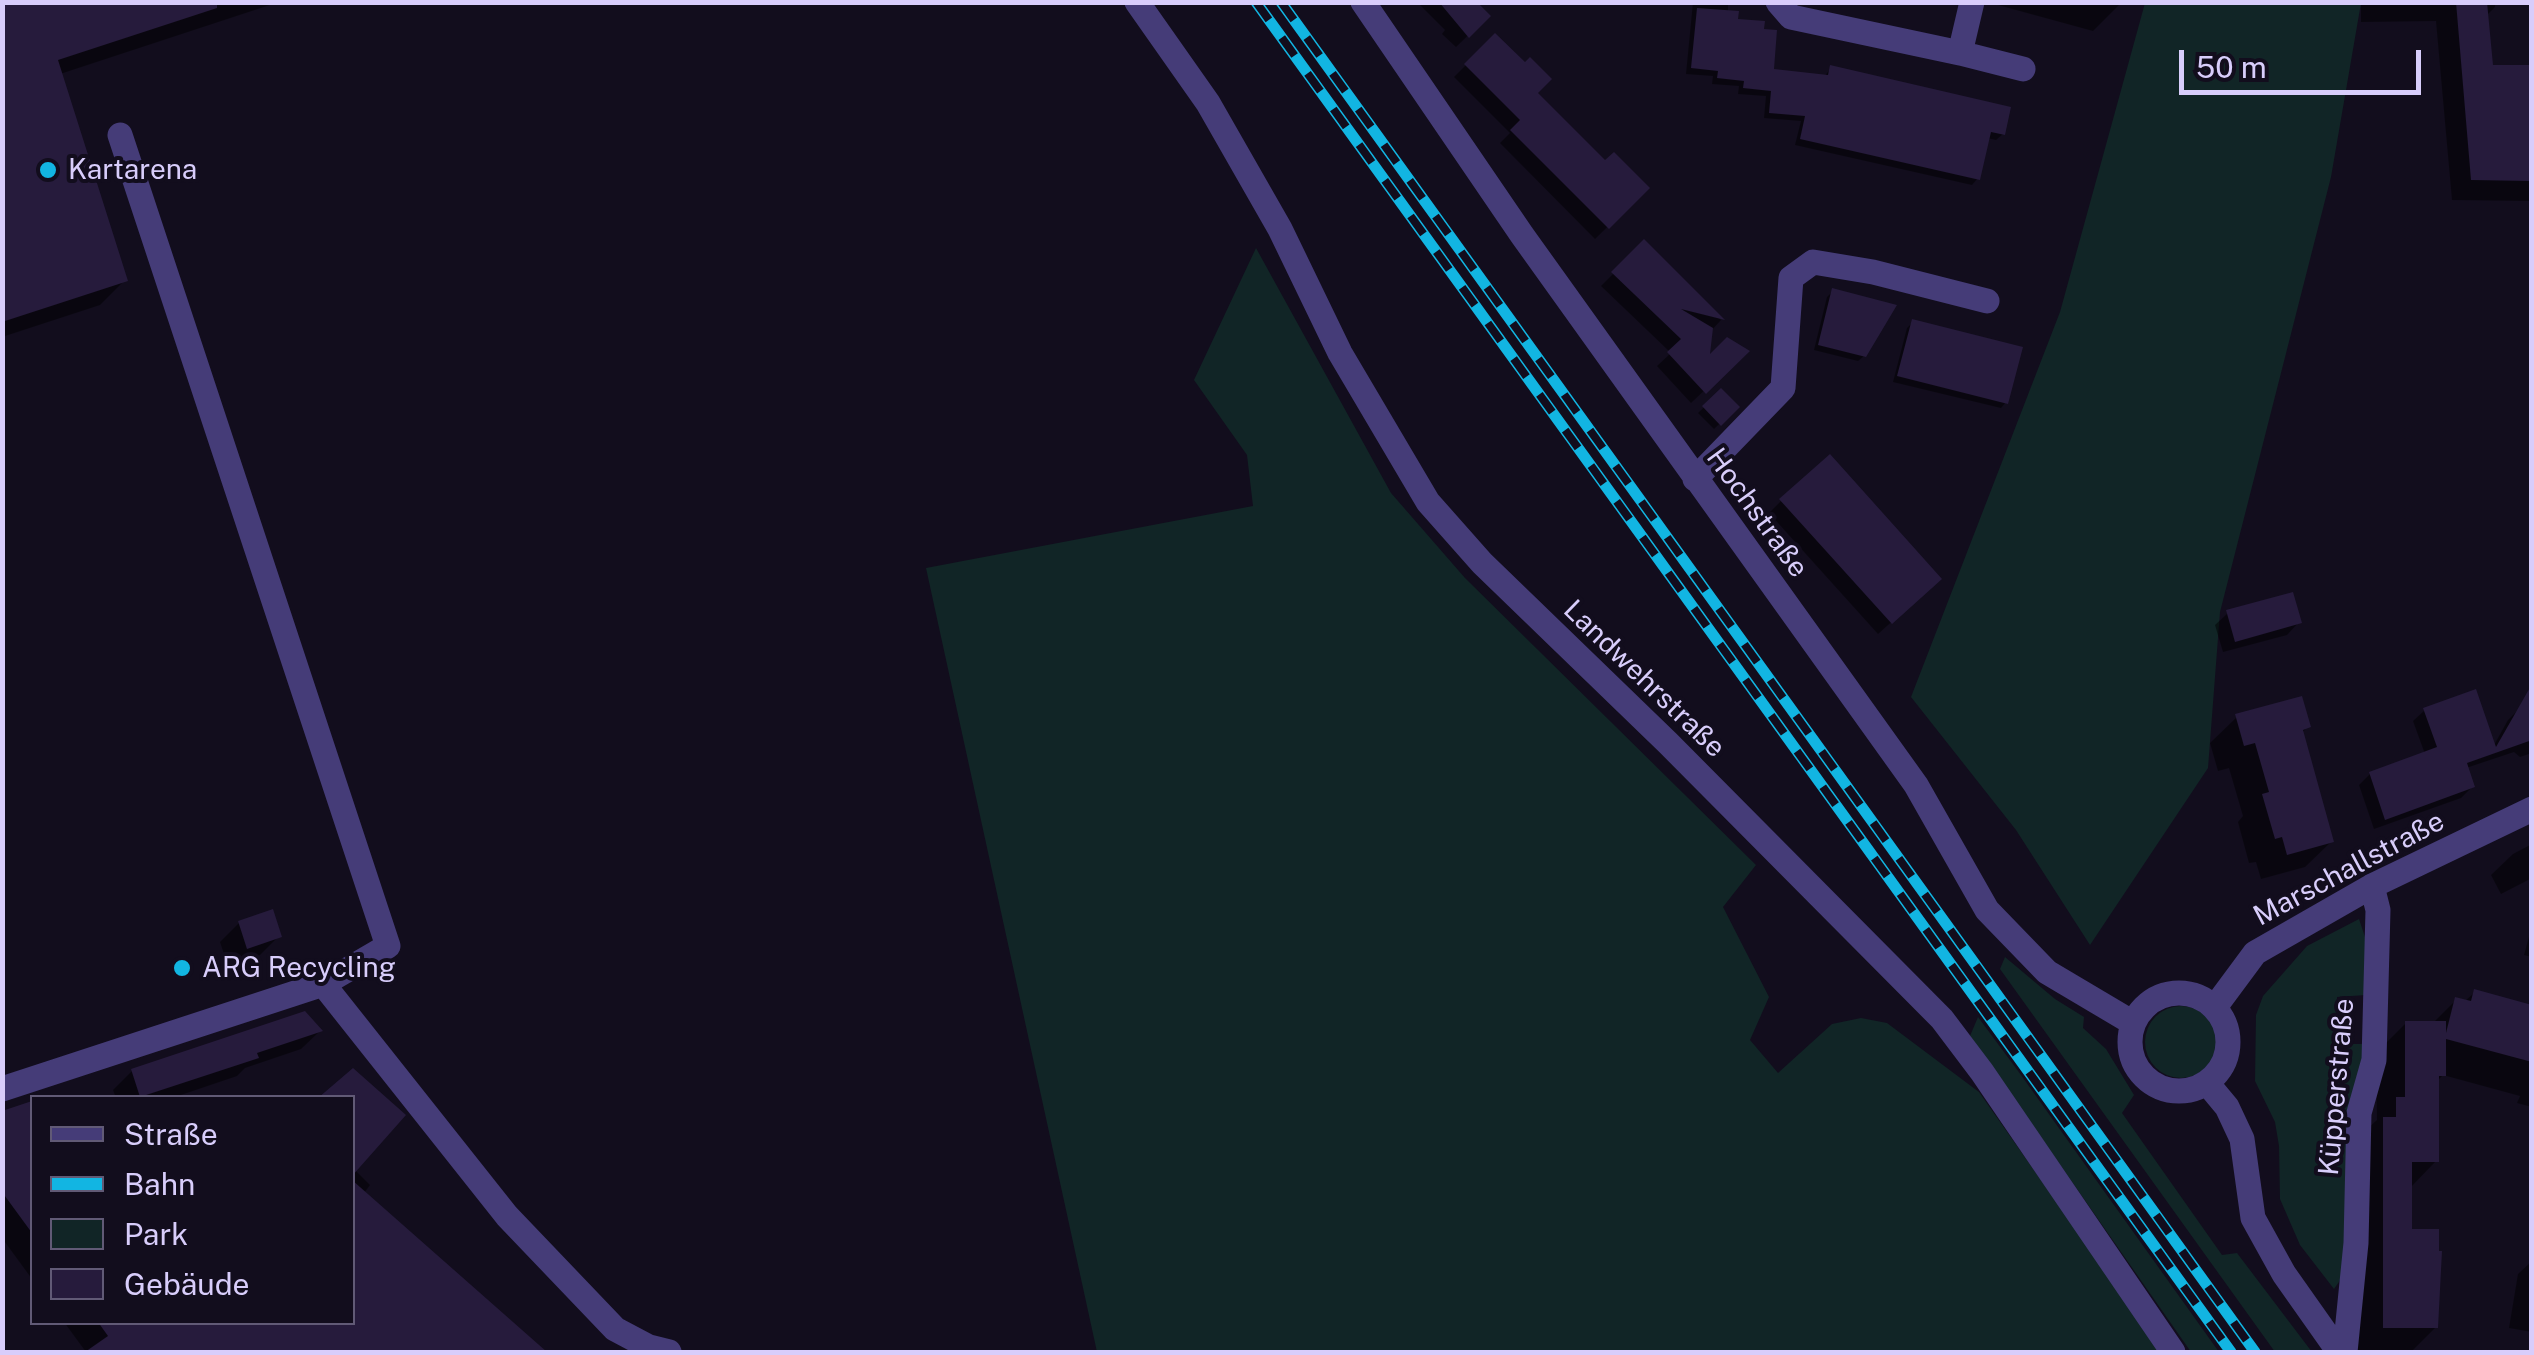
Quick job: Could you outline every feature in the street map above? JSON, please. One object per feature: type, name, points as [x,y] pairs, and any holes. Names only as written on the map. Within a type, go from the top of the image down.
[{"type":"street","name":"Landwehrstraße","points":[[1137,2],[1208,103],[1280,229],[1383,431],[1428,502],[1482,563],[1681,756],[1942,1020],[1982,1072],[2173,1352]]},
{"type":"street","name":"Hochstraße","points":[[1363,2],[1696,479],[1916,785],[1987,910],[2047,972],[2133,1023]]},
{"type":"street","points":[[1778,2],[1791,17],[2023,69]]},
{"type":"street","points":[[1960,53],[1972,2]]},
{"type":"street","points":[[2,1090],[322,984],[388,946],[120,134]]},
{"type":"street","points":[[1696,479],[1783,388],[1791,278],[1813,262],[1873,272],[1987,301]]},
{"type":"street","name":"Marschallstraße","points":[[2215,1008],[2255,953],[2372,886],[2532,809]]},
{"type":"street","name":"Küpperstraße","points":[[2342,1352],[2356,1243],[2360,1114],[2374,1060],[2378,910],[2372,886]]},
{"type":"street","points":[[322,984],[507,1216],[616,1328],[649,1347],[669,1352]]},
{"type":"street","points":[[2180,992],[2198,996],[2215,1008],[2226,1024],[2229,1043],[2225,1062],[2207,1083],[2179,1092],[2160,1088],[2144,1077],[2133,1061],[2130,1042],[2133,1023],[2144,1007],[2160,996],[2180,992]]},
{"type":"street","name":"Küpperstraße","points":[[2207,1083],[2227,1107],[2242,1139],[2253,1218],[2284,1274],[2342,1352]]},
{"type":"green space","points":[[2145,3],[2361,3],[2331,177],[2220,612],[2208,768],[2090,945],[2016,830],[1911,697],[2060,312]]},
{"type":"green space","points":[[1256,248],[1391,493],[1465,578],[1756,865],[1723,907],[1769,997],[1750,1040],[1778,1073],[1832,1024],[1861,1018],[1887,1023],[1979,1092],[2162,1352],[1097,1352],[926,568],[1253,506],[1247,455],[1194,380]]},
{"type":"green space","points":[[2359,919],[2367,943],[2366,995],[2337,997],[2341,1044],[2366,1044],[2348,1244],[2341,1279],[2334,1289],[2300,1245],[2280,1199],[2275,1122],[2255,1081],[2256,1015],[2263,996],[2307,946]]},
{"type":"green space","points":[[2005,957],[2055,999],[2084,1017],[2083,1028],[2106,1049],[2134,1095],[2122,1113],[2222,1255],[2237,1253],[2312,1352],[2275,1352],[2000,969]]},
{"type":"green space","points":[[2181,1006],[2207,1016],[2217,1042],[2207,1068],[2181,1078],[2155,1068],[2145,1042],[2155,1016]]},
{"type":"green space","points":[[1978,1017],[2219,1352],[2191,1352],[1970,1036]]},
{"type":"building","name":"Kartarena","points":[[2,2],[217,2],[217,8],[58,60],[128,281],[2,322]]},
{"type":"building","points":[[1439,2],[1477,2],[1491,16],[1469,38]]},
{"type":"building","points":[[2456,2],[2487,2],[2493,65],[2532,65],[2532,181],[2471,180]]},
{"type":"building","points":[[1697,8],[1739,11],[1738,19],[1765,21],[1764,29],[1777,30],[1774,69],[1828,75],[1830,65],[2011,107],[2005,135],[1991,132],[1980,180],[1800,139],[1805,116],[1769,113],[1771,91],[1743,88],[1744,81],[1717,78],[1718,71],[1691,68]]},
{"type":"building","points":[[1495,33],[1525,62],[1530,57],[1552,79],[1538,93],[1605,160],[1614,152],[1650,188],[1609,229],[1510,130],[1520,120],[1464,64]]},
{"type":"building","points":[[1644,239],[1725,320],[1681,309],[1713,328],[1710,354],[1727,337],[1750,351],[1706,394],[1667,352],[1681,339],[1611,272]]},
{"type":"building","points":[[1832,288],[1897,305],[1866,357],[1818,345]]},
{"type":"building","points":[[1912,319],[2023,347],[2008,404],[1897,376]]},
{"type":"building","points":[[1721,388],[1740,407],[1721,426],[1702,406]]},
{"type":"building","points":[[1830,454],[1942,579],[1892,624],[1779,499]]},
{"type":"building","points":[[2293,592],[2302,623],[2235,642],[2226,610]]},
{"type":"building","points":[[2532,684],[2532,740],[2467,763],[2475,787],[2385,820],[2369,772],[2437,747],[2423,708],[2476,689],[2496,747]]},
{"type":"building","points":[[2302,696],[2311,727],[2303,730],[2334,842],[2287,855],[2282,837],[2275,839],[2262,794],[2269,792],[2255,743],[2244,746],[2235,714]]},
{"type":"building","points":[[273,909],[282,937],[247,949],[238,921]]},
{"type":"building","points":[[2474,989],[2532,1005],[2532,1062],[2446,1039],[2446,1076],[2439,1076],[2439,1162],[2412,1162],[2412,1229],[2439,1229],[2442,1251],[2438,1328],[2383,1328],[2383,1117],[2396,1117],[2396,1097],[2405,1097],[2405,1021],[2446,1021],[2446,1033],[2455,997],[2471,1001]]},
{"type":"building","points":[[305,1011],[323,1031],[257,1053],[259,1058],[146,1095],[139,1095],[131,1069]]},
{"type":"building","points":[[353,1068],[406,1115],[355,1173],[355,1095],[322,1095]]},
{"type":"building","points":[[30,1102],[30,1230],[2,1192],[2,1111]]},
{"type":"building","points":[[355,1183],[547,1352],[85,1352],[108,1336],[100,1325],[355,1325]]},
{"type":"railway","points":[[1256,2],[2231,1352]]},
{"type":"railway","points":[[1281,2],[2255,1352]]},
{"type":"place","name":"Kartarena","points":[[48,170]]},
{"type":"place","name":"ARG Recycling","points":[[182,968]]}]
